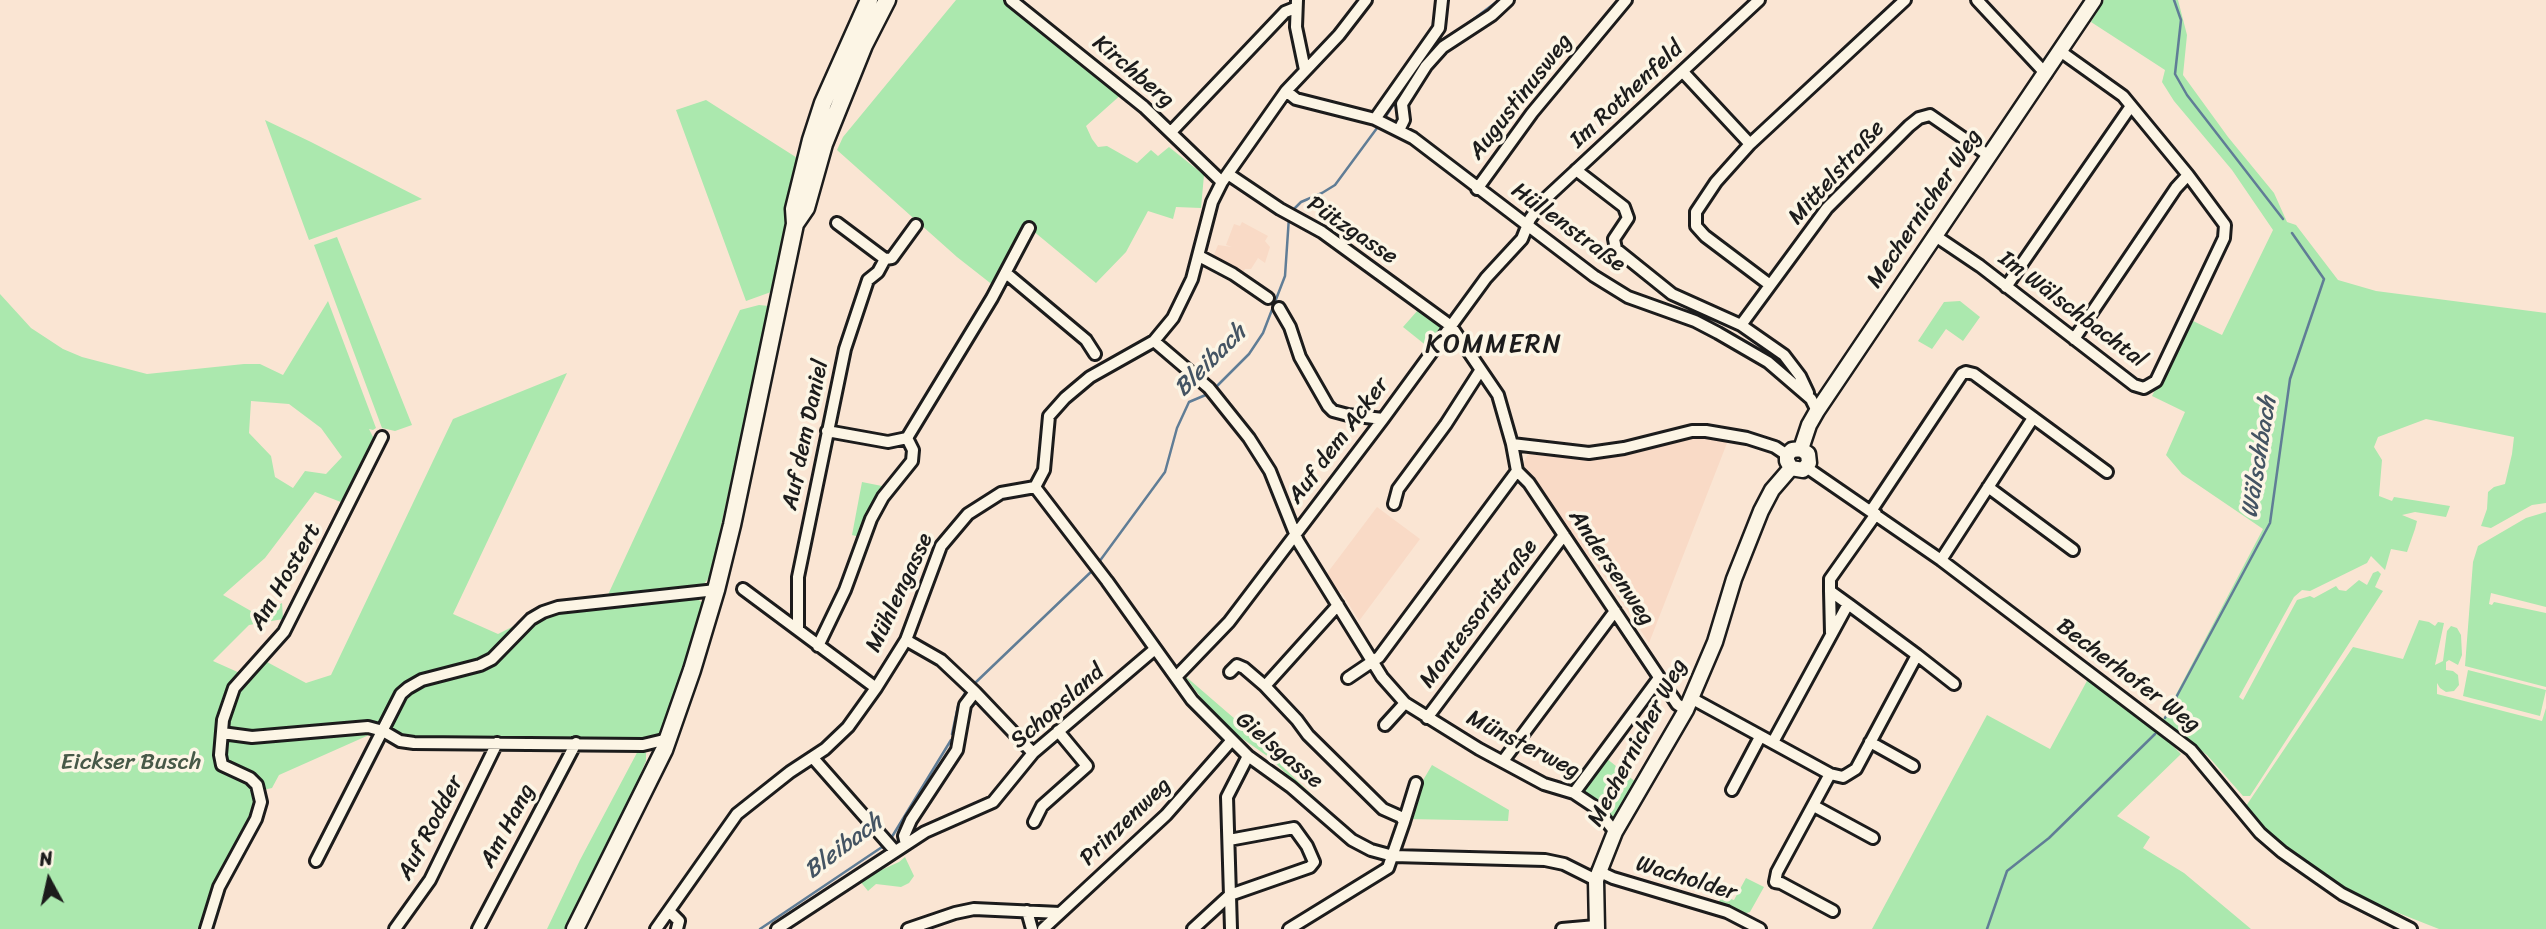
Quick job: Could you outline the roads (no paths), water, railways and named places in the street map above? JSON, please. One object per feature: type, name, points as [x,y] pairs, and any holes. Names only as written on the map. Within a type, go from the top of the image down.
[{"type":"main road","points":[[575,929],[657,765],[692,670],[716,590],[794,224],[794,209],[822,103],[869,0]]},
{"type":"main road","points":[[794,224],[806,208],[824,144],[864,44],[887,0]]},
{"type":"street","name":"Kirchberg","points":[[1011,0],[1126,92],[1225,178]]},
{"type":"street","points":[[1035,487],[1044,470],[1049,416],[1100,361],[1154,341],[1173,318],[1192,279],[1212,202],[1225,178],[1286,91],[1324,52],[1366,0]]},
{"type":"street","points":[[1379,121],[1439,28],[1442,0]]},
{"type":"street","points":[[1399,130],[1404,120],[1402,104],[1426,66],[1443,47],[1492,15],[1508,0]]},
{"type":"street","name":"Augustinusweg","points":[[1477,189],[1532,113],[1626,0]]},
{"type":"street","name":"Im Rothenfeld","points":[[1527,224],[1543,201],[1759,0]]},
{"type":"street","points":[[1770,285],[1705,236],[1696,226],[1696,212],[1716,182],[1750,144],[1905,0]]},
{"type":"street","points":[[1977,0],[2046,74]]},
{"type":"street","name":"Mechernicher Weg","points":[[1597,928],[1597,875],[1615,832],[1688,704],[1715,642],[1734,579],[1761,511],[1789,462],[1792,450],[1801,449],[1814,405],[2046,74],[2094,0]]},
{"type":"street","points":[[1171,132],[1285,12],[1296,4]]},
{"type":"street","points":[[1296,4],[1301,58],[1305,70]]},
{"type":"street","name":"Im Wälschbachtal","points":[[1934,235],[1980,266],[2134,385],[2149,387],[2156,381],[2226,231],[2222,220],[2189,175],[2131,106],[2113,88],[2060,51]]},
{"type":"street","points":[[1683,72],[1750,144]]},
{"type":"street","name":"Hüllenstraße","points":[[1286,91],[1296,99],[1379,121],[1399,130],[1594,276],[1628,297],[1695,321],[1769,362],[1814,405]]},
{"type":"street","points":[[2006,287],[2131,106]]},
{"type":"street","name":"Mittelstraße","points":[[1741,325],[1827,208],[1919,118],[1930,115],[1988,155]]},
{"type":"street","points":[[1576,170],[1624,208],[1628,218],[1614,239],[1616,249],[1672,294],[1741,325],[1784,355],[1800,376],[1814,405]]},
{"type":"street","points":[[2074,340],[2176,188],[2189,175]]},
{"type":"street","name":"Pützgasse","points":[[1225,178],[1322,232],[1451,326]]},
{"type":"street","points":[[837,223],[885,259]]},
{"type":"street","name":"Auf dem Acker","points":[[1177,677],[1229,622],[1486,278],[1522,239],[1527,224]]},
{"type":"street","name":"Auf dem Daniel","points":[[798,629],[799,577],[845,349],[868,280],[878,272],[885,259],[892,258],[916,225]]},
{"type":"street","points":[[827,431],[888,442],[907,438],[934,397],[1029,228]]},
{"type":"street","points":[[1199,256],[1233,274],[1268,298]]},
{"type":"street","points":[[1006,272],[1086,340],[1100,361]]},
{"type":"street","points":[[1279,308],[1290,327],[1303,363],[1328,407],[1348,415],[1383,419]]},
{"type":"street","points":[[1451,326],[1498,394],[1512,444],[1589,453],[1615,450],[1692,431],[1706,431],[1759,441],[1775,447],[1799,471],[1806,467],[1809,459],[1801,449]]},
{"type":"street","name":"Münsterweg","points":[[1154,341],[1211,389],[1249,438],[1270,471],[1294,534],[1372,662],[1405,703],[1544,784],[1574,793],[1595,807],[1615,832]]},
{"type":"street","points":[[1394,505],[1398,489],[1446,424],[1480,371]]},
{"type":"street","points":[[1831,635],[1830,579],[1962,374],[1974,374],[2107,472]]},
{"type":"street","points":[[1941,560],[2033,418]]},
{"type":"street","name":"Am Hostert","points":[[206,929],[219,887],[256,819],[261,802],[257,785],[250,778],[222,765],[220,755],[223,720],[234,688],[284,632],[382,438]]},
{"type":"street","points":[[818,646],[845,590],[871,519],[883,497],[912,461],[913,450],[907,438]]},
{"type":"street","name":"Andersenweg","points":[[1512,444],[1517,471],[1529,483],[1677,704],[1688,704],[1773,742],[1830,774]]},
{"type":"street","name":"Becherhofer Weg","points":[[1806,467],[1941,560],[2192,750],[2260,833],[2282,852],[2342,894],[2411,929]]},
{"type":"street","points":[[1348,678],[1379,657],[1517,471]]},
{"type":"street","name":"Gielsgasse","points":[[1035,487],[1096,565],[1192,699],[1248,756],[1291,787],[1352,840],[1371,850],[1393,856],[1545,860],[1597,875]]},
{"type":"street","name":"Mühlengasse","points":[[656,929],[737,814],[769,787],[813,758],[848,727],[906,639],[941,546],[968,514],[1001,493],[1035,487]]},
{"type":"street","points":[[1988,487],[2073,550]]},
{"type":"street","name":"Montessoristraße","points":[[1427,718],[1564,535]]},
{"type":"street","points":[[743,589],[876,688]]},
{"type":"street","points":[[316,861],[401,694],[408,688],[422,680],[480,665],[492,659],[531,620],[558,607],[716,590]]},
{"type":"street","points":[[1830,591],[1954,684]]},
{"type":"street","points":[[1773,742],[1848,604]]},
{"type":"street","points":[[1265,686],[1338,606]]},
{"type":"street","points":[[1503,761],[1615,611]]},
{"type":"street","points":[[906,639],[941,660],[1033,753]]},
{"type":"street","name":"Schopsland","points":[[777,929],[889,845],[906,844],[925,832],[993,802],[1033,753],[1155,649]]},
{"type":"street","points":[[1765,891],[1775,882],[1777,872],[1830,774],[1843,777],[1853,772],[1917,655]]},
{"type":"street","points":[[1230,672],[1237,665],[1265,686],[1383,808],[1404,822]]},
{"type":"street","points":[[1574,793],[1659,678]]},
{"type":"street","points":[[906,844],[904,836],[911,820],[957,750],[965,705],[971,689]]},
{"type":"street","points":[[1385,725],[1405,703]]},
{"type":"street","points":[[222,733],[252,737],[368,727],[383,731],[400,741],[414,743],[643,745],[668,739]]},
{"type":"street","points":[[1034,822],[1042,806],[1087,766],[1058,731]]},
{"type":"street","points":[[1732,790],[1760,737]]},
{"type":"street","name":"Prinzenweg","points":[[1042,929],[1166,815],[1232,740]]},
{"type":"street","name":"Auf Rodder","points":[[396,929],[430,880],[497,743]]},
{"type":"street","name":"Am Hang","points":[[478,929],[576,743]]},
{"type":"street","points":[[1870,743],[1913,766]]},
{"type":"street","points":[[643,745],[657,765]]},
{"type":"street","points":[[1231,929],[1227,797],[1248,756]]},
{"type":"street","points":[[813,758],[889,845]]},
{"type":"street","points":[[1289,929],[1388,868],[1416,783]]},
{"type":"street","points":[[1814,806],[1872,838]]},
{"type":"street","points":[[1193,929],[1230,895],[1310,867],[1314,862],[1294,828],[1229,840]]},
{"type":"street","name":"Wacholder","points":[[1597,875],[1727,912],[1760,929]]},
{"type":"street","points":[[1775,882],[1833,911]]},
{"type":"street","points":[[908,929],[974,909],[1060,913]]},
{"type":"street","points":[[1027,911],[1032,929]]},
{"type":"street","points":[[670,912],[678,921],[677,929]]},
{"type":"street","points":[[1562,929],[1597,928]]},
{"type":"waterway","name":"Bleibach","points":[[1384,119],[1422,62],[1435,48],[1499,0]]},
{"type":"waterway","name":"Wälschbach","points":[[2174,0],[2181,20],[2175,74],[2187,95],[2283,219]]},
{"type":"waterway","name":"Bleibach","points":[[1292,211],[1301,202],[1335,185],[1380,124]]},
{"type":"waterway","name":"Bleibach","points":[[1213,390],[1249,354],[1263,333],[1285,276],[1289,217]]},
{"type":"waterway","name":"Wälschbach","points":[[2165,718],[2270,523],[2290,379],[2324,279],[2292,233]]},
{"type":"waterway","name":"Bleibach","points":[[1099,562],[1165,472],[1177,428],[1189,402],[1208,394]]},
{"type":"waterway","name":"Bleibach","points":[[974,684],[1093,570]]},
{"type":"waterway","name":"Bleibach","points":[[952,734],[958,706],[966,691]]},
{"type":"waterway","name":"Wälschbach","points":[[1987,929],[2007,871],[2049,838],[2155,734]]},
{"type":"waterway","name":"Bleibach","points":[[890,840],[951,740]]},
{"type":"waterway","name":"Bleibach","points":[[760,929],[885,845]]},
{"type":"district","name":"KOMMERN","points":[[1494,345]]},
{"type":"park label","name":"Eickser Busch","points":[[131,763]]}]
